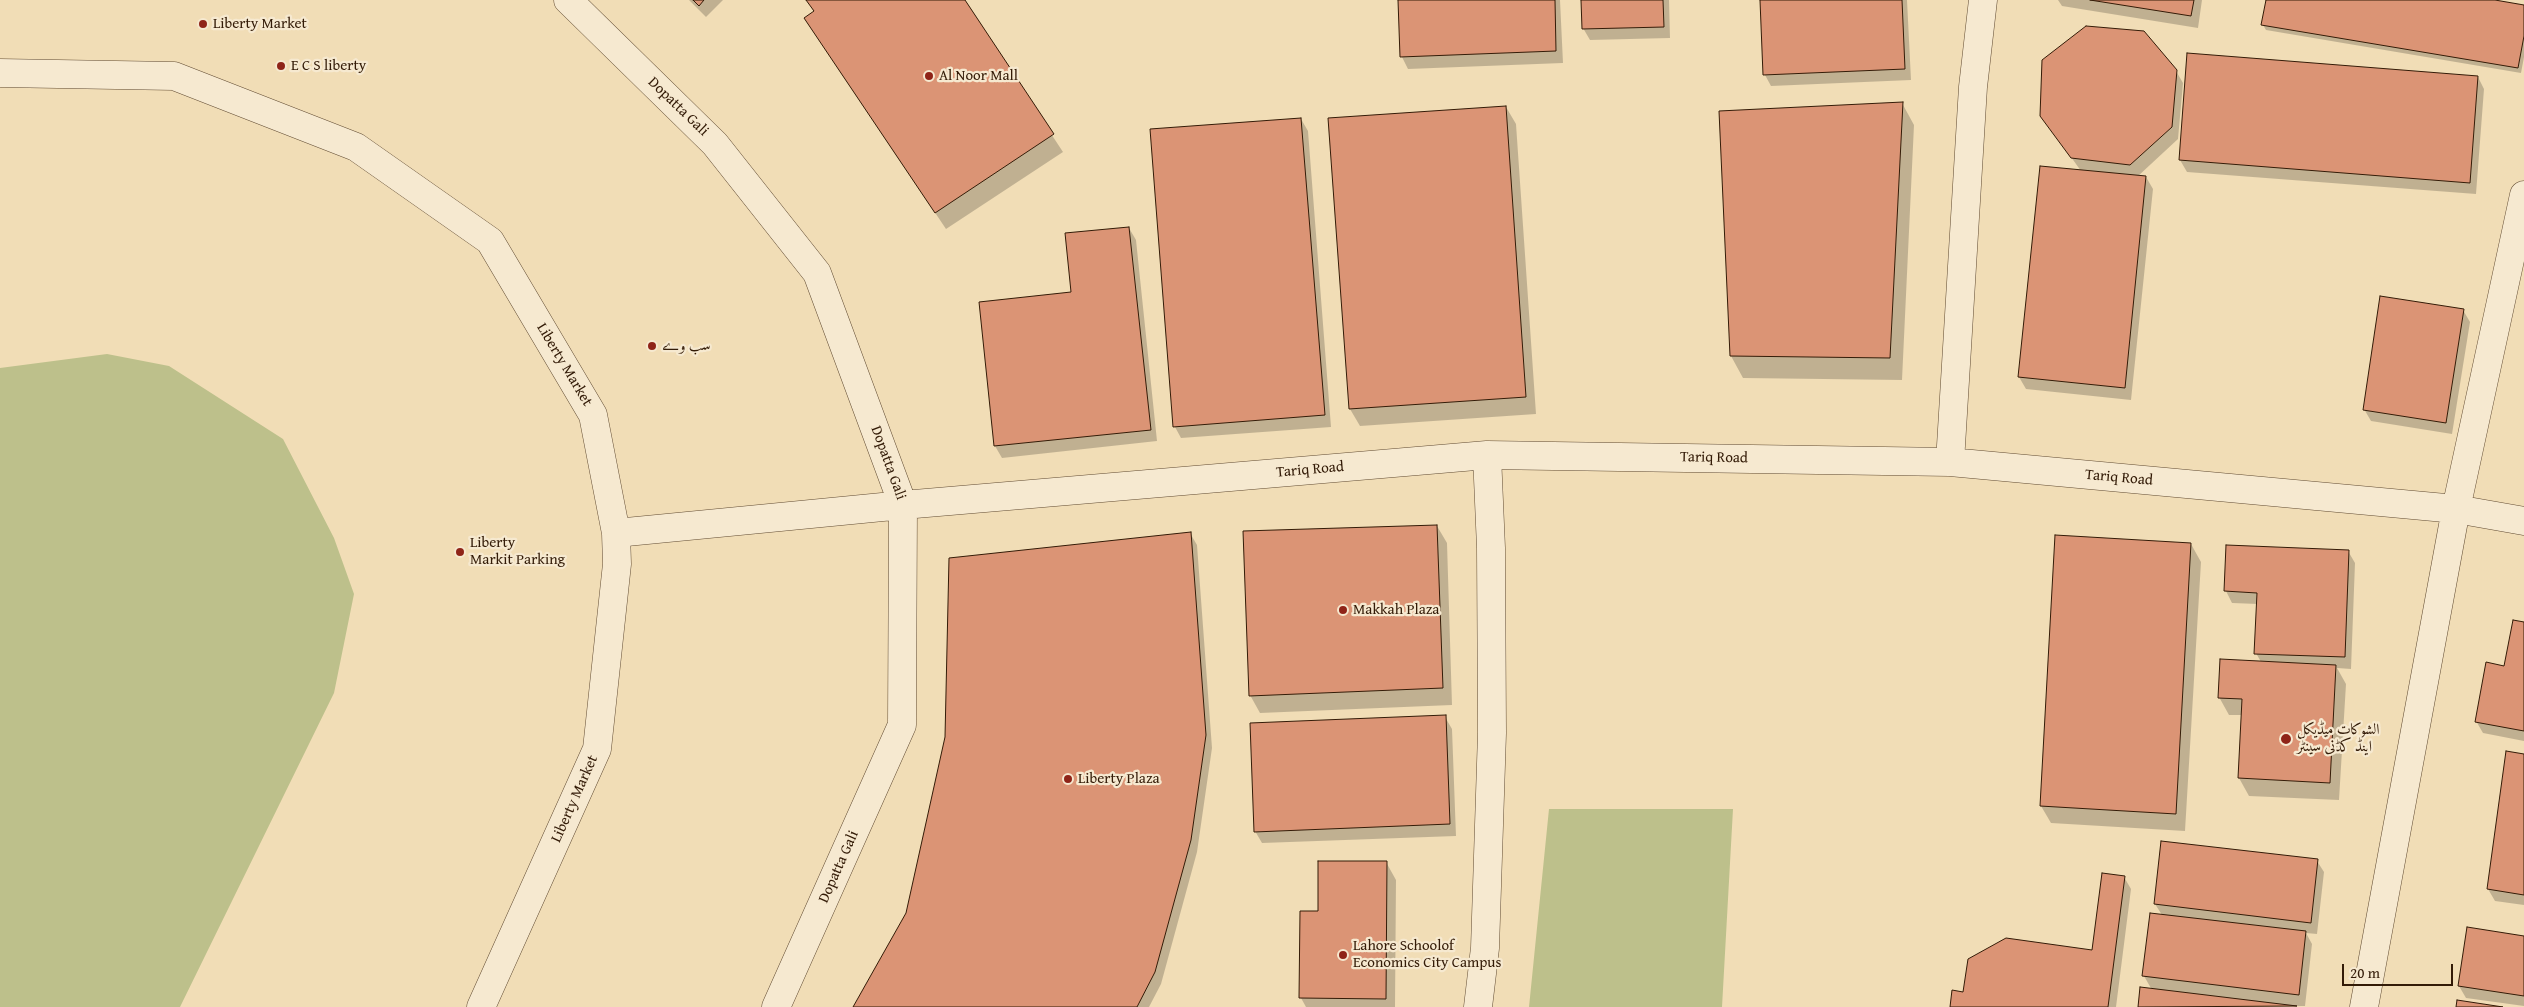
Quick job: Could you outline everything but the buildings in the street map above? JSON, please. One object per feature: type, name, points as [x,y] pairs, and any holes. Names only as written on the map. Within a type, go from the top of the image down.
[{"type":"street","name":"Dopatta Gali","points":[[568,0],[715,144],[817,273],[904,505],[902,725],[776,1007]]},
{"type":"street","points":[[1950,462],[1974,87],[1983,0]]},
{"type":"street","name":"Liberty Market","points":[[0,73],[174,76],[356,147],[490,241],[593,415],[616,533],[617,564],[597,750],[481,1007]]},
{"type":"street","points":[[2364,1007],[2456,509],[2524,195]]},
{"type":"street","name":"Tariq Road","points":[[616,533],[904,505],[1487,455],[1950,462],[2456,509],[2524,521]]},
{"type":"street","points":[[1478,1007],[1485,948],[1492,733],[1491,548],[1487,455]]},
{"type":"green space","points":[[107,354],[169,366],[283,439],[334,538],[354,594],[334,693],[180,1007],[0,1007],[0,368]]},
{"type":"green space","points":[[1549,809],[1733,809],[1722,1007],[1529,1007]]},
{"type":"place","name":"Liberty Market","points":[[203,24]]},
{"type":"place","name":"E C S liberty","points":[[281,66]]},
{"type":"place","name":"Al Noor Mall","points":[[929,76]]},
{"type":"place","name":"سب وے","points":[[652,346]]},
{"type":"place","name":"Liberty Markit Parking","points":[[460,552]]},
{"type":"place","name":"Makkah Plaza","points":[[1343,610]]},
{"type":"place","name":"الشوکات میڈیکل اینڈ کڈنی سینٹر","points":[[2286,739]]},
{"type":"place","name":"Liberty Plaza","points":[[1068,779]]},
{"type":"place","name":"Lahore Schoolof Economics City Campus","points":[[1343,955]]}]
